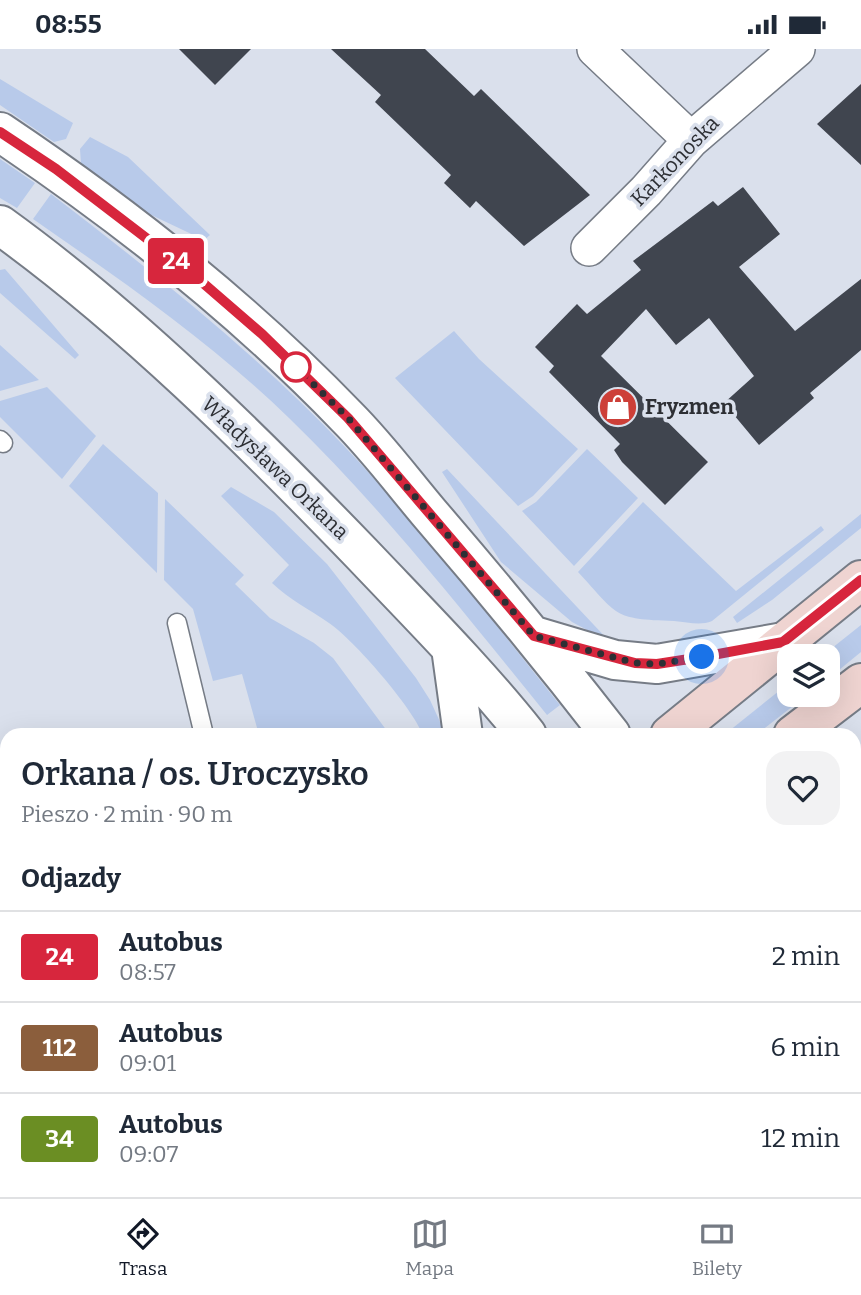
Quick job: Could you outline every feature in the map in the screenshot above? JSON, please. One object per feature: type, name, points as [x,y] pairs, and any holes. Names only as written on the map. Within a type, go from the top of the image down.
[{"type":"main road","points":[[679,728],[861,580]]},
{"type":"main road","points":[[807,728],[861,683]]},
{"type":"street","points":[[595,49],[691,140]]},
{"type":"street","name":"Karkonoska","points":[[589,248],[646,191],[691,140],[797,49]]},
{"type":"street","points":[[0,132],[56,169],[188,270],[262,334],[348,418],[534,636],[606,728]]},
{"type":"street","name":"Władysława Orkana","points":[[0,225],[67,278],[244,434],[451,648],[521,728]]},
{"type":"street","points":[[534,636],[615,660],[657,664],[783,642]]},
{"type":"street","points":[[451,648],[462,728]]},
{"type":"lane","points":[[177,623],[202,728]]},
{"type":"shaded area","points":[[0,79],[73,123],[66,139],[54,142],[0,105]]},
{"type":"shaded area","points":[[90,137],[128,157],[210,235],[204,240],[145,212],[81,164],[80,149]]},
{"type":"shaded area","points":[[0,159],[35,183],[17,208],[0,198]]},
{"type":"shaded area","points":[[51,194],[240,346],[311,412],[401,509],[560,705],[547,715],[454,600],[358,489],[260,390],[165,313],[33,219]]},
{"type":"shaded area","points":[[5,269],[79,355],[75,359],[0,293],[0,270]]},
{"type":"shaded area","points":[[454,331],[479,359],[578,449],[533,496],[518,506],[395,378]]},
{"type":"shaded area","points":[[0,345],[39,380],[0,391]]},
{"type":"shaded area","points":[[47,387],[96,436],[62,479],[0,417],[0,401]]},
{"type":"shaded area","points":[[103,444],[158,493],[157,573],[69,486]]},
{"type":"shaded area","points":[[587,449],[638,498],[574,566],[522,511],[536,502]]},
{"type":"shaded area","points":[[447,469],[610,642],[572,622],[501,562],[442,472]]},
{"type":"shaded area","points":[[231,487],[274,512],[327,564],[416,678],[443,728],[420,728],[395,692],[353,644],[329,623],[272,583],[289,565],[221,496]]},
{"type":"shaded area","points":[[165,499],[244,575],[235,584],[270,618],[314,643],[333,658],[385,728],[257,728],[242,674],[213,681],[193,609],[164,580]]},
{"type":"shaded area","points":[[643,502],[736,591],[821,526],[824,530],[712,621],[698,623],[639,619],[618,612],[610,606],[578,572]]},
{"type":"shaded area","points":[[861,514],[861,528],[772,600],[737,623],[733,617]]},
{"type":"shaded area","points":[[861,625],[861,652],[840,669],[840,644],[837,644]]},
{"type":"shaded area","points":[[777,693],[777,707],[792,707],[765,728],[733,728]]},
{"type":"building","points":[[179,49],[251,49],[215,85]]},
{"type":"building","points":[[331,49],[425,49],[474,96],[481,89],[590,195],[524,246],[476,201],[470,208],[444,183],[451,175],[375,102],[381,95]]},
{"type":"building","points":[[861,84],[861,165],[817,124]]},
{"type":"building","points":[[743,187],[780,234],[739,267],[795,331],[861,279],[861,350],[810,393],[814,398],[759,445],[724,403],[754,376],[709,318],[676,345],[646,309],[601,356],[708,462],[665,505],[622,462],[614,450],[620,444],[549,372],[554,366],[535,347],[577,304],[587,314],[641,270],[633,261],[713,201],[718,206]]},
{"type":"bus line","name":"24","points":[[0,132],[56,169],[188,270],[262,334],[348,418],[534,636],[615,660],[657,664],[675,662],[783,642],[861,580]]},
{"type":"place","name":"Fryzmen","points":[[618,407]]},
{"type":"route","points":[[296,367],[348,418],[534,636],[615,660],[635,663],[657,664],[702,657]]}]
